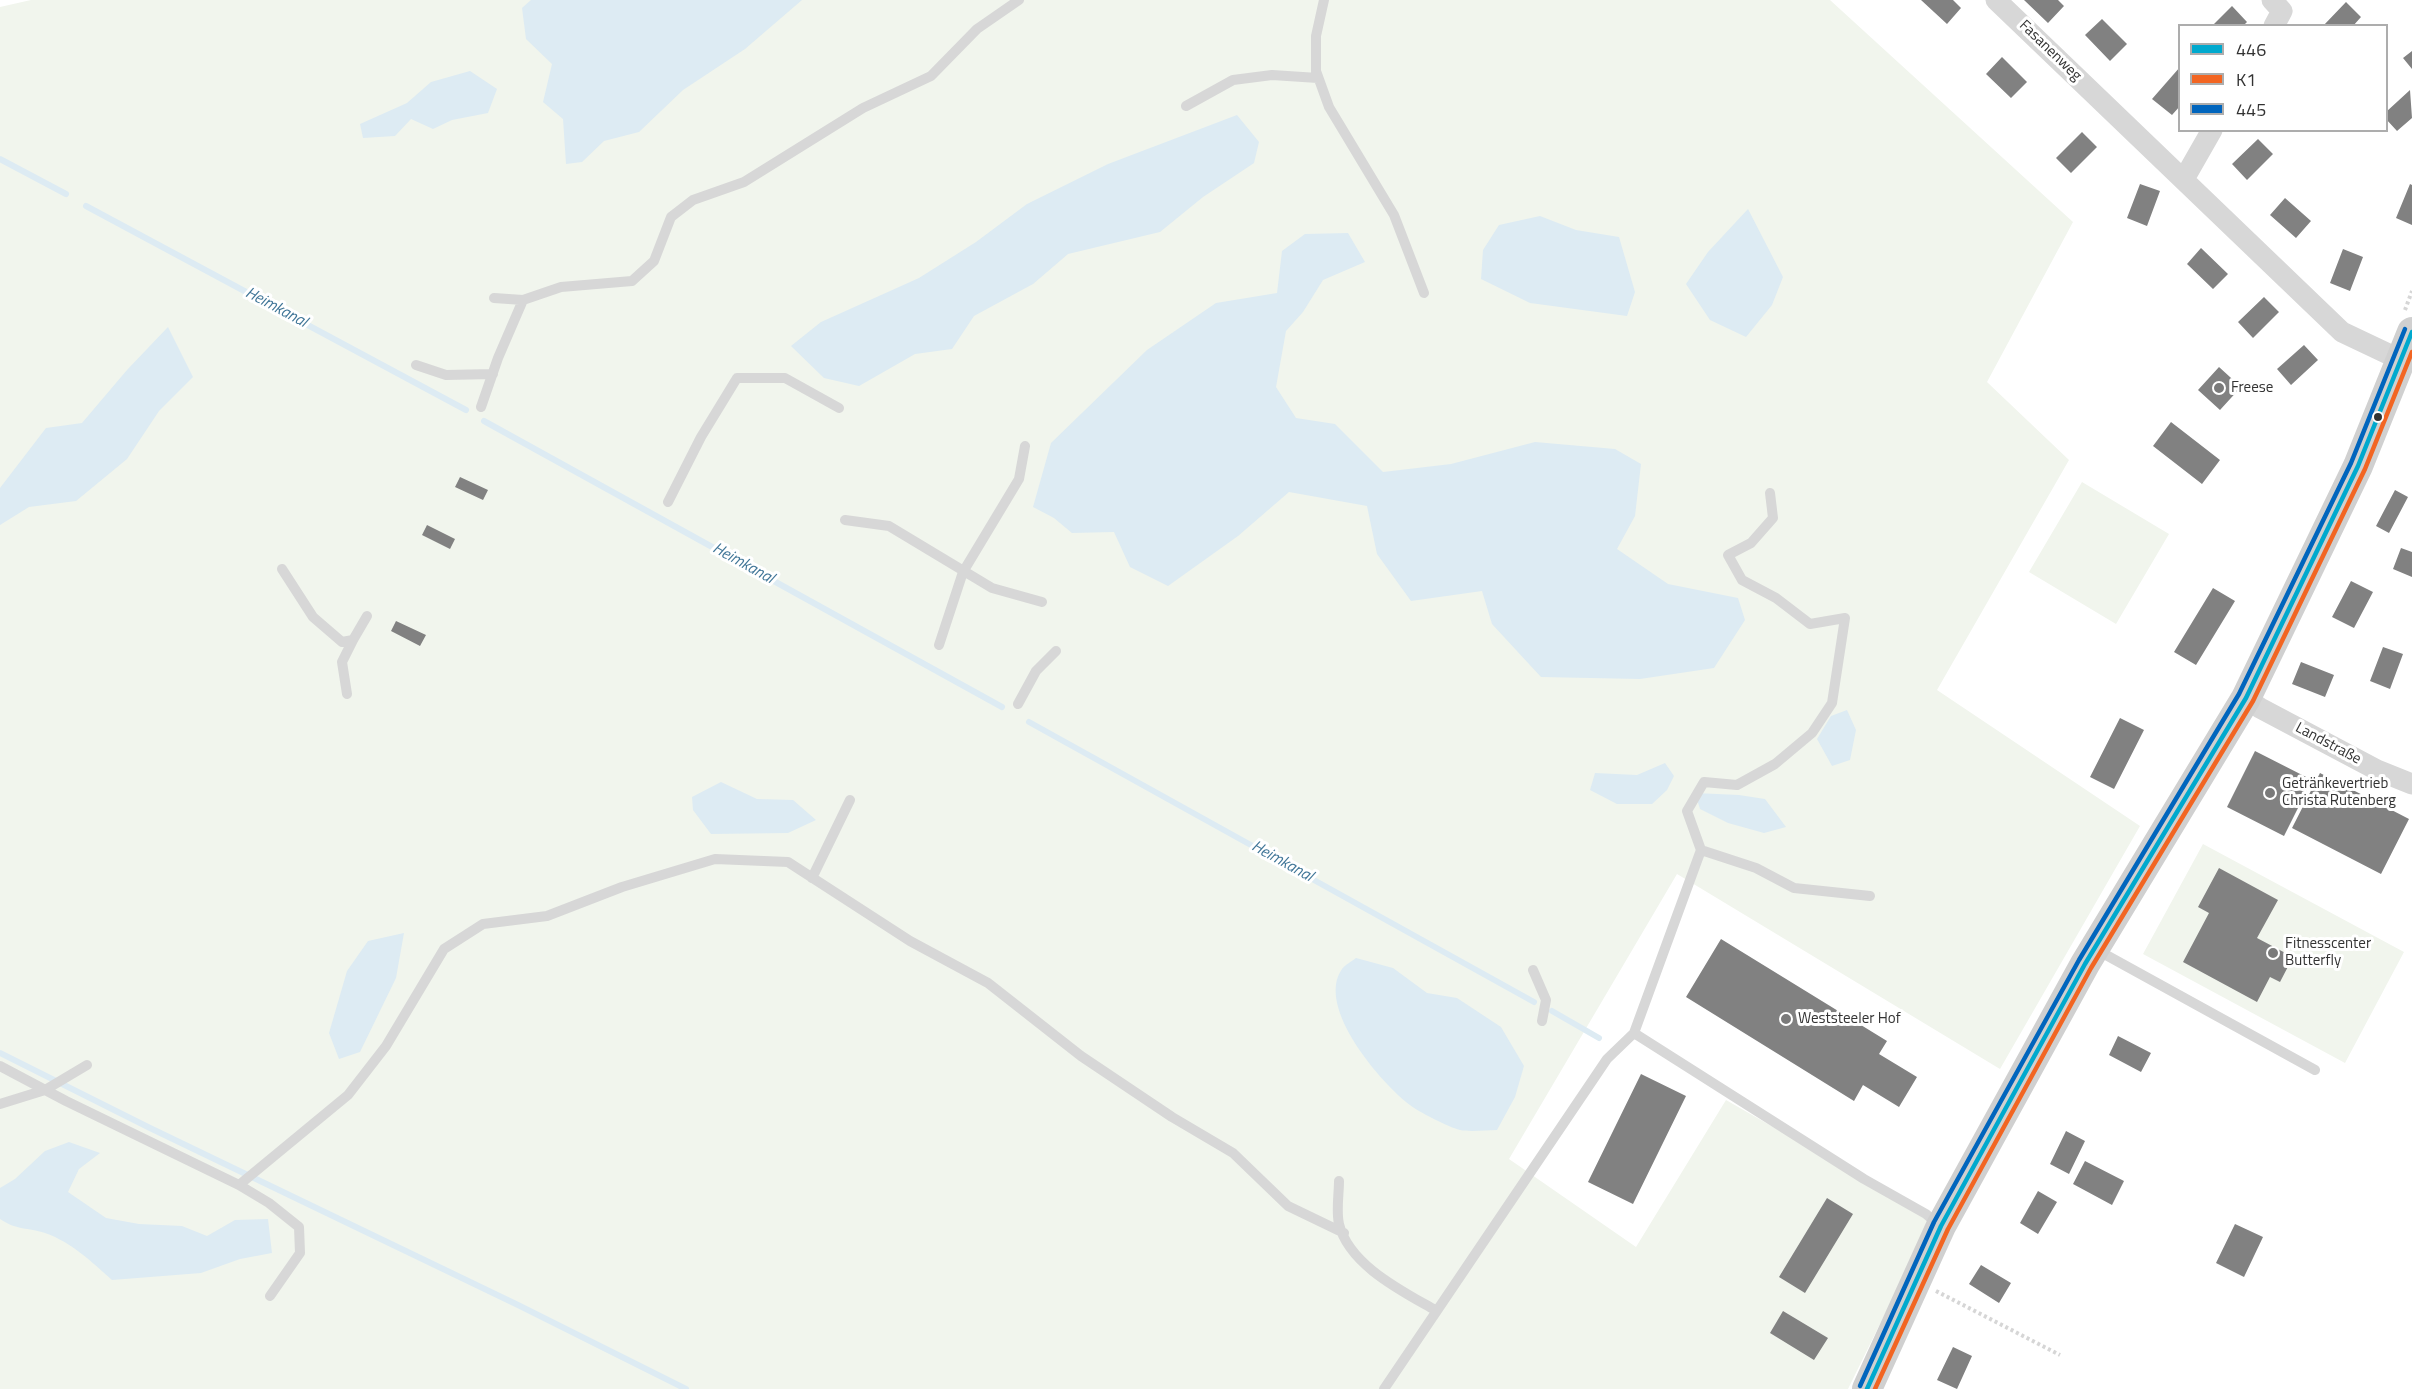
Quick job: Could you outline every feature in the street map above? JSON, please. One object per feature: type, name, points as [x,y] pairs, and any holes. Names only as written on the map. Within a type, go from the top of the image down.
[{"type":"street","name":"Fasanenweg","points":[[1996,0],[2342,332],[2409,343]]},
{"type":"street","points":[[2272,0],[2282,11],[2275,24]]},
{"type":"street","points":[[2184,179],[2211,132]]},
{"type":"street","points":[[1867,1389],[1941,1226],[2094,948],[2246,698],[2358,466],[2409,343]]},
{"type":"street","name":"Landstraße","points":[[2246,698],[2260,708],[2377,770],[2412,784]]},
{"type":"lane","points":[[494,298],[523,300],[561,287],[632,281],[654,261],[670,217],[693,200],[744,182],[863,108],[931,76],[977,29],[1019,0]]},
{"type":"lane","points":[[1324,0],[1316,36],[1318,78],[1329,107],[1394,215],[1424,293]]},
{"type":"lane","points":[[1186,106],[1233,80],[1272,75],[1318,78]]},
{"type":"lane","points":[[481,407],[523,300]]},
{"type":"lane","points":[[416,365],[446,375],[493,374]]},
{"type":"lane","points":[[668,502],[701,437],[736,378],[785,378],[839,408]]},
{"type":"lane","points":[[939,645],[964,571],[1019,479],[1025,446]]},
{"type":"lane","points":[[1384,1389],[1435,1310],[1607,1059],[1634,1033],[1701,850],[1687,811],[1704,782],[1737,784],[1775,765],[1812,733],[1832,703],[1845,618],[1810,624],[1776,598],[1742,580],[1728,555],[1751,543],[1773,518],[1770,493]]},
{"type":"lane","points":[[845,520],[889,526],[992,588],[1042,602]]},
{"type":"lane","points":[[282,570],[313,617],[342,642],[353,640]]},
{"type":"lane","points":[[347,694],[342,662],[367,616]]},
{"type":"lane","points":[[1018,704],[1036,671],[1056,651]]},
{"type":"lane","points":[[812,878],[850,800]]},
{"type":"lane","points":[[1701,850],[1756,868],[1794,888],[1870,897]]},
{"type":"lane","points":[[242,1183],[348,1095],[386,1046],[444,949],[483,924],[547,916],[622,887],[715,859],[789,862],[910,941],[988,983],[1081,1056],[1172,1118],[1233,1153],[1288,1206],[1344,1233]]},
{"type":"lane","points":[[2094,948],[2315,1070]]},
{"type":"lane","points":[[1533,970],[1546,1000],[1542,1021]]},
{"type":"lane","points":[[1634,1033],[1864,1179],[1926,1214],[1941,1226]]},
{"type":"lane","points":[[0,1104],[48,1088],[87,1065]]},
{"type":"lane","points":[[0,1066],[242,1183],[299,1227],[300,1253],[270,1296]]},
{"type":"lane","points":[[1339,1181],[1339,1224],[1352,1249],[1384,1281],[1435,1310]]},
{"type":"path","points":[[1916,1280],[2060,1355]]},
{"type":"shaded area","points":[[31,0],[1830,0],[2073,222],[1987,382],[2069,460],[1937,690],[2140,826],[2000,1069],[1677,874],[1509,1159],[1636,1247],[1726,1100],[1932,1218],[1848,1389],[0,1389],[0,7]]},
{"type":"shaded area","points":[[531,0],[802,0],[745,49],[683,90],[639,132],[604,141],[582,162],[566,164],[563,119],[543,102],[552,64],[526,39],[522,8]]},
{"type":"shaded area","points":[[470,71],[497,89],[488,113],[452,120],[433,129],[411,119],[395,136],[363,138],[360,124],[407,103],[431,82]]},
{"type":"shaded area","points":[[1237,115],[1259,142],[1254,163],[1203,197],[1160,232],[1068,254],[1033,284],[974,316],[952,349],[915,354],[859,386],[824,378],[791,346],[821,322],[919,278],[976,242],[1027,204],[1108,164]]},
{"type":"shaded area","points":[[1748,209],[1783,277],[1772,305],[1746,337],[1710,320],[1686,284],[1708,252]]},
{"type":"shaded area","points":[[1540,216],[1576,230],[1619,237],[1635,292],[1627,316],[1530,303],[1481,279],[1483,250],[1499,225]]},
{"type":"shaded area","points":[[1348,233],[1365,262],[1323,280],[1303,312],[1286,331],[1276,387],[1296,418],[1335,424],[1383,472],[1451,464],[1535,442],[1615,449],[1641,464],[1635,516],[1617,549],[1668,584],[1738,598],[1745,620],[1714,668],[1640,679],[1541,677],[1492,624],[1482,591],[1411,601],[1377,554],[1367,506],[1289,492],[1238,536],[1168,586],[1130,567],[1114,532],[1072,533],[1054,518],[1033,507],[1051,443],[1147,350],[1216,303],[1277,293],[1282,251],[1305,234]]},
{"type":"shaded area","points":[[168,327],[193,377],[159,411],[127,459],[76,501],[29,507],[0,525],[0,488],[46,428],[82,423],[127,370]]},
{"type":"shaded area","points":[[2082,482],[2169,534],[2116,624],[2029,572]]},
{"type":"shaded area","points":[[1847,710],[1856,730],[1850,760],[1832,766],[1817,739],[1831,716]]},
{"type":"shaded area","points":[[1665,763],[1674,776],[1667,790],[1652,804],[1617,804],[1590,790],[1595,773],[1637,775]]},
{"type":"shaded area","points":[[721,782],[757,799],[793,800],[816,820],[788,833],[711,834],[693,810],[692,797]]},
{"type":"shaded area","points":[[1695,793],[1765,799],[1786,827],[1764,833],[1728,823],[1700,809]]},
{"type":"shaded area","name":"Fitnesscenter Butterfly","points":[[2203,844],[2404,952],[2345,1063],[2143,954]]},
{"type":"shaded area","points":[[404,933],[396,978],[360,1052],[339,1059],[329,1033],[347,971],[368,941]]},
{"type":"shaded area","points":[[1356,958],[1393,968],[1427,993],[1457,998],[1501,1027],[1524,1066],[1515,1097],[1497,1130],[1460,1130],[1448,1126],[1410,1105],[1383,1080],[1355,1043],[1344,1023],[1337,1003],[1336,985],[1342,969]]},
{"type":"shaded area","points":[[69,1142],[100,1153],[79,1169],[68,1192],[106,1218],[139,1224],[182,1226],[207,1236],[235,1220],[268,1219],[272,1253],[240,1259],[201,1273],[112,1280],[81,1253],[55,1237],[17,1227],[0,1219],[0,1188],[15,1179],[45,1151]]},
{"type":"building","points":[[1921,0],[1953,0],[1961,8],[1947,24]]},
{"type":"building","points":[[2024,0],[2058,0],[2064,6],[2048,23]]},
{"type":"building","points":[[2346,2],[2361,17],[2355,24],[2325,24]]},
{"type":"building","points":[[2232,6],[2247,22],[2245,24],[2214,24]]},
{"type":"building","points":[[2102,19],[2127,44],[2110,61],[2085,35]]},
{"type":"building","points":[[2412,51],[2412,69],[2403,58]]},
{"type":"building","points":[[2002,57],[2027,82],[2011,98],[1986,74]]},
{"type":"building","points":[[2178,69],[2178,108],[2172,115],[2152,99]]},
{"type":"building","points":[[2410,90],[2412,118],[2397,131],[2388,121],[2388,110]]},
{"type":"building","points":[[2082,132],[2097,147],[2071,173],[2056,158]]},
{"type":"building","points":[[2258,139],[2273,154],[2247,180],[2232,164]]},
{"type":"building","points":[[2140,184],[2160,191],[2147,226],[2127,218]]},
{"type":"building","points":[[2410,184],[2412,185],[2412,225],[2396,218]]},
{"type":"building","points":[[2285,198],[2311,221],[2296,238],[2270,215]]},
{"type":"building","points":[[2201,248],[2228,274],[2213,289],[2187,264]]},
{"type":"building","points":[[2343,249],[2363,257],[2350,291],[2330,283]]},
{"type":"building","points":[[2264,297],[2279,312],[2253,338],[2238,322]]},
{"type":"building","points":[[2304,345],[2318,360],[2291,385],[2277,369]]},
{"type":"building","name":"Freese","points":[[2219,367],[2241,387],[2220,410],[2198,390]]},
{"type":"building","points":[[2171,422],[2220,460],[2202,484],[2153,446]]},
{"type":"building","points":[[460,477],[488,490],[483,500],[455,487]]},
{"type":"building","points":[[2395,490],[2408,497],[2389,533],[2376,526]]},
{"type":"building","points":[[427,525],[455,539],[450,549],[422,535]]},
{"type":"building","points":[[2401,548],[2412,552],[2412,577],[2393,569]]},
{"type":"building","points":[[2351,581],[2373,592],[2354,628],[2332,617]]},
{"type":"building","points":[[2213,588],[2235,601],[2196,665],[2174,652]]},
{"type":"building","points":[[396,621],[426,635],[420,646],[391,631]]},
{"type":"building","points":[[2383,647],[2403,654],[2390,689],[2370,681]]},
{"type":"building","points":[[2301,662],[2334,675],[2325,697],[2292,684]]},
{"type":"building","points":[[2120,718],[2144,730],[2114,789],[2090,777]]},
{"type":"building","name":"Getränkevertrieb Christa Rutenberg","points":[[2255,751],[2312,780],[2284,836],[2227,807]]},
{"type":"building","points":[[2320,773],[2409,819],[2381,874],[2292,828]]},
{"type":"building","points":[[2219,868],[2278,900],[2257,938],[2293,957],[2280,982],[2270,977],[2257,1002],[2183,962],[2209,913],[2198,907]]},
{"type":"building","name":"Weststeeler Hof","points":[[1721,939],[1887,1041],[1879,1054],[1917,1077],[1899,1107],[1863,1085],[1854,1101],[1686,997]]},
{"type":"building","points":[[2118,1036],[2151,1053],[2141,1072],[2109,1055]]},
{"type":"building","points":[[1641,1074],[1686,1096],[1633,1204],[1588,1182]]},
{"type":"building","points":[[2066,1131],[2085,1141],[2069,1174],[2050,1164]]},
{"type":"building","points":[[2085,1161],[2124,1181],[2112,1205],[2073,1184]]},
{"type":"building","points":[[2038,1191],[2057,1202],[2038,1234],[2020,1223]]},
{"type":"building","points":[[1827,1198],[1853,1214],[1805,1293],[1779,1277]]},
{"type":"building","points":[[2235,1224],[2263,1237],[2244,1277],[2216,1263]]},
{"type":"building","points":[[1981,1265],[2011,1283],[1999,1303],[1969,1284]]},
{"type":"building","points":[[1783,1311],[1828,1338],[1814,1360],[1770,1333]]},
{"type":"building","points":[[1953,1347],[1972,1356],[1957,1389],[1937,1380]]},
{"type":"waterway","name":"Heimkanal","points":[[0,159],[66,194]]},
{"type":"waterway","name":"Heimkanal","points":[[86,206],[466,410]]},
{"type":"waterway","name":"Heimkanal","points":[[484,421],[1002,707]]},
{"type":"waterway","name":"Heimkanal","points":[[1029,722],[1534,1002]]},
{"type":"waterway","name":"Heimkanal","points":[[1552,1011],[1599,1038]]},
{"type":"waterway","points":[[0,1053],[686,1389]]},
{"type":"transit line","name":"445","points":[[1860,1386],[1934,1222],[2079,960],[2239,694],[2351,463],[2405,329]]},
{"type":"transit line","name":"446","points":[[1867,1389],[1941,1226],[2085,964],[2246,698],[2358,466],[2412,332]]},
{"type":"transit line","name":"K1","points":[[1875,1389],[1948,1229],[2091,968],[2253,701],[2365,469],[2412,352]]},
{"type":"place","name":"Freese","points":[[2219,388]]},
{"type":"place","name":"Getränkevertrieb Christa Rutenberg","points":[[2270,793]]},
{"type":"place","name":"Fitnesscenter Butterfly","points":[[2273,953]]},
{"type":"place","name":"Weststeeler Hof","points":[[1786,1019]]}]
